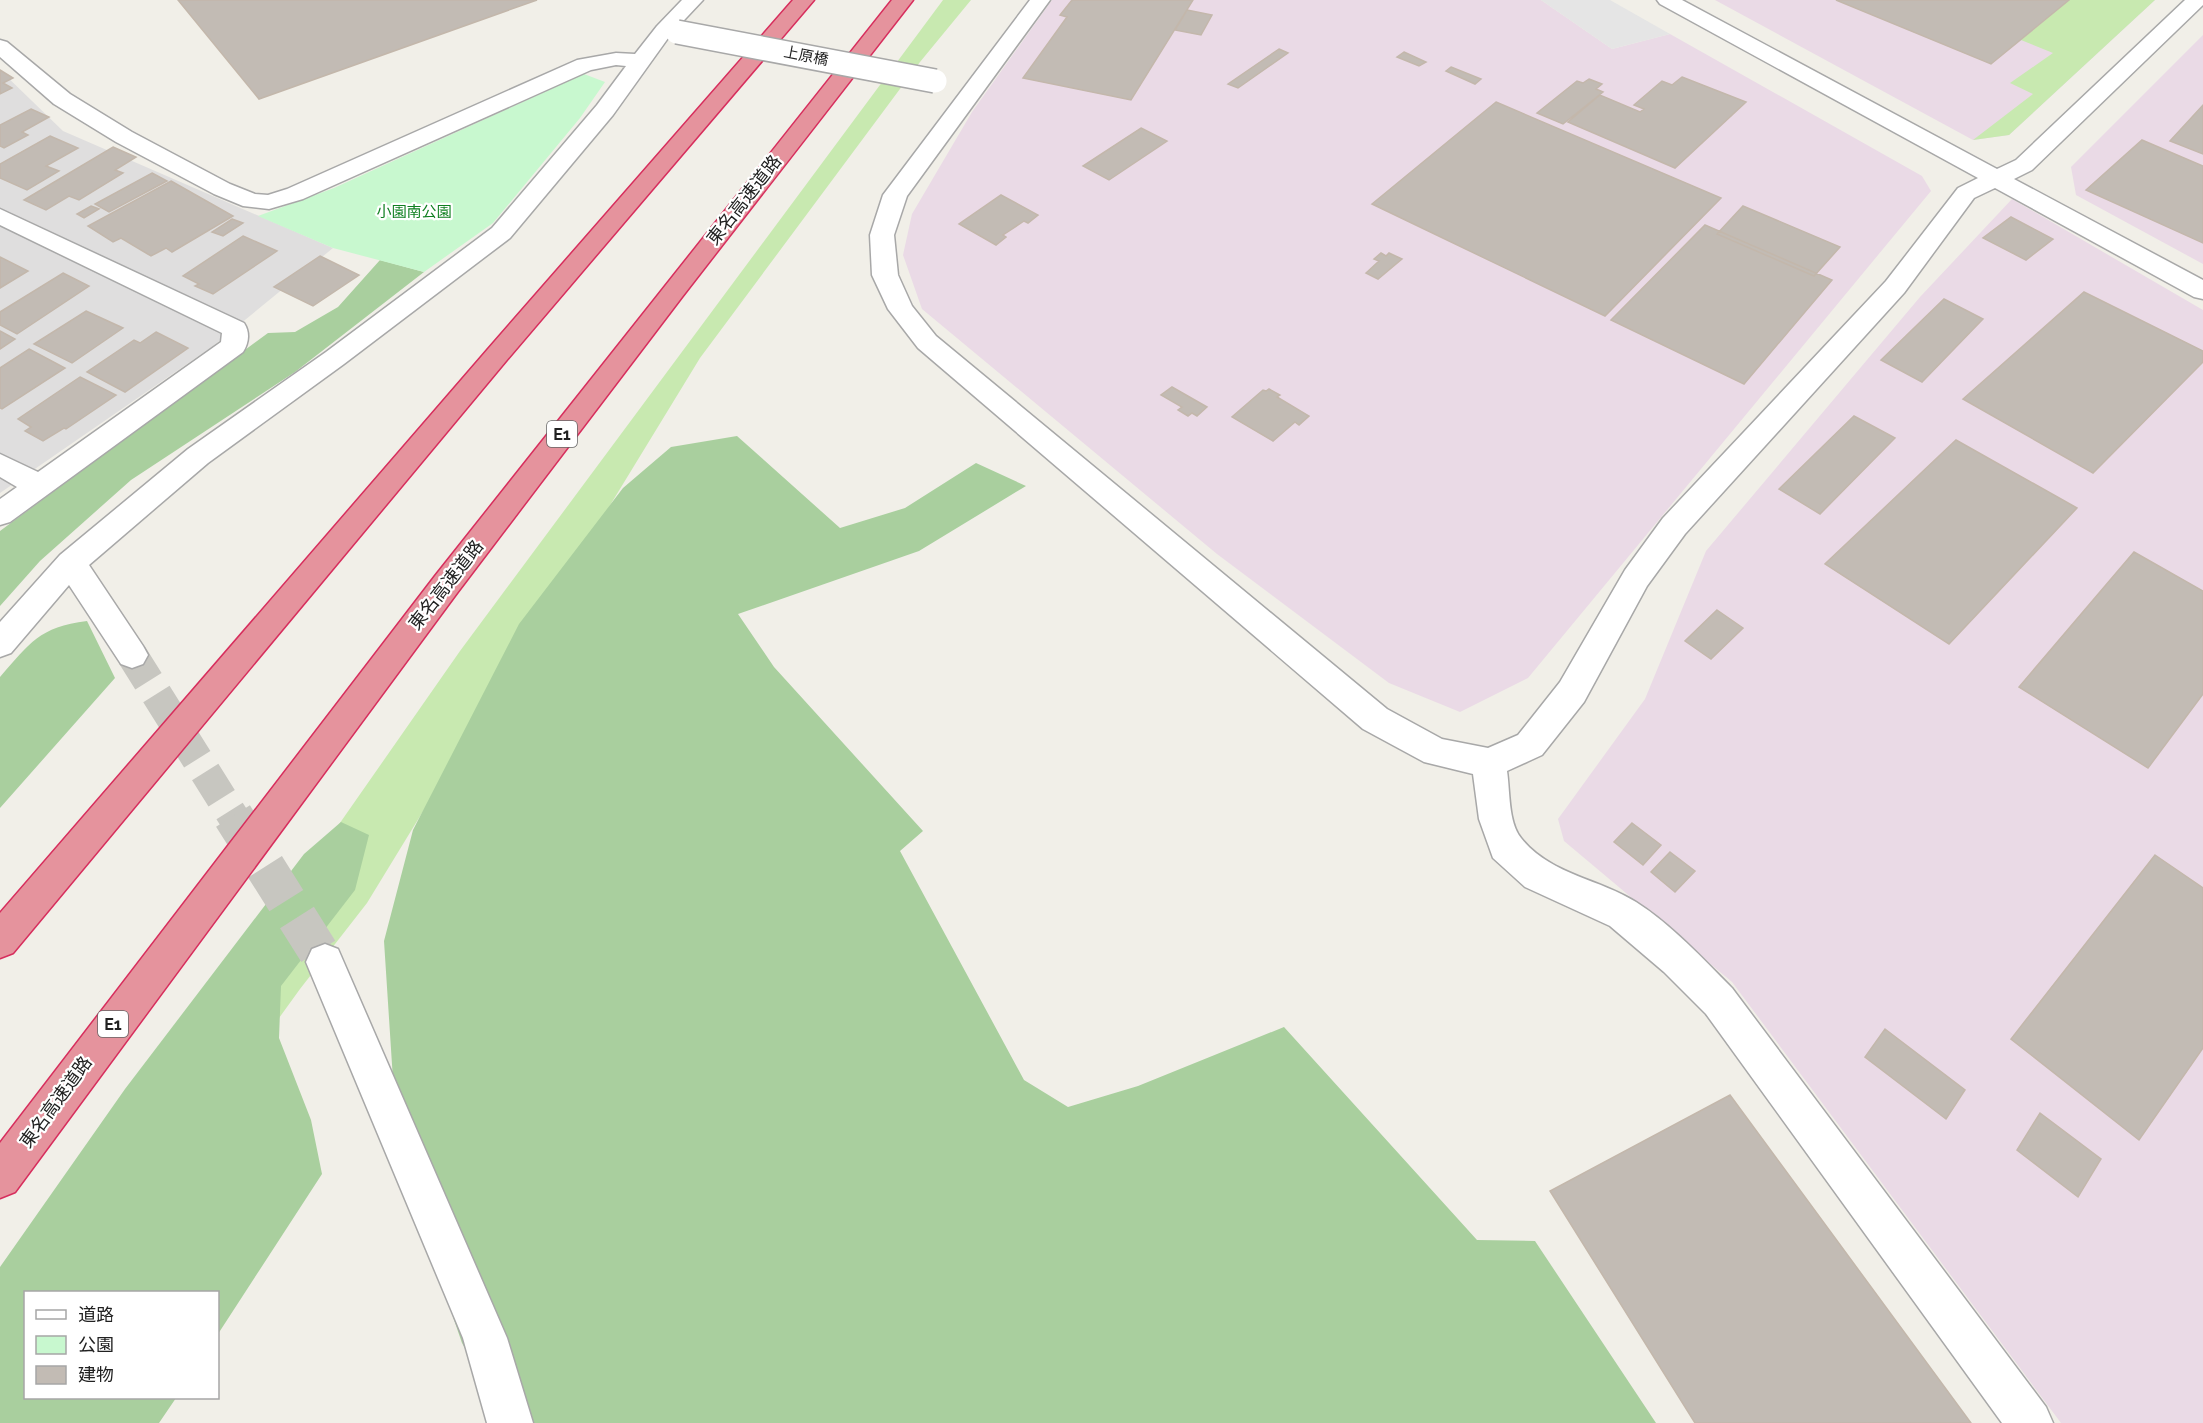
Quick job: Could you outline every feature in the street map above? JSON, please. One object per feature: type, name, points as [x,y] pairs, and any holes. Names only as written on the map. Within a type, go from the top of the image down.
[{"type":"highway","points":[[0,941],[497,355],[804,0]]},
{"type":"highway","name":"東名高速道路","points":[[0,1177],[234,861],[674,288],[902,0]]},
{"type":"street","points":[[0,644],[71,563],[198,456],[335,358],[501,233],[605,110],[641,61],[670,31],[693,0]]},
{"type":"street","points":[[1040,0],[896,195],[882,235],[885,275],[901,309],[927,342],[1375,719],[1436,752],[1489,763],[1530,745],[1572,692],[1636,578],[1674,526],[1895,287],[1966,193],[2024,165],[2197,0]]},
{"type":"street","points":[[1667,0],[2203,291]]},
{"type":"street","name":"上原橋","points":[[670,31],[975,87]]},
{"type":"street","points":[[0,47],[62,99],[124,137],[222,189],[251,201],[269,202],[295,194],[585,65],[616,59],[641,61]]},
{"type":"street","points":[[0,216],[235,329],[234,346],[0,514]]},
{"type":"street","points":[[0,464],[39,486]]},
{"type":"street","points":[[71,563],[132,655]]},
{"type":"street","points":[[1489,763],[1496,819],[1506,847],[1538,875],[1623,914],[1677,959],[1719,1001],[2030,1423]]},
{"type":"street","points":[[325,962],[485,1338],[510,1423]]},
{"type":"shaded area","points":[[1052,0],[1541,0],[1612,49],[1670,34],[1922,176],[1931,191],[1528,678],[1460,712],[1389,683],[1217,554],[922,309],[903,255],[912,214],[972,112]]},
{"type":"shaded area","points":[[1541,0],[1610,0],[1670,34],[1612,49]]},
{"type":"shaded area","points":[[1715,0],[2155,0],[2009,135],[1973,140]]},
{"type":"shaded area","points":[[2203,35],[2203,264],[2076,195],[2071,167]]},
{"type":"shaded area","points":[[0,70],[63,131],[333,248],[213,346],[0,493]]},
{"type":"shaded area","points":[[2012,199],[2203,310],[2203,1423],[2061,1423],[1732,982],[1564,841],[1558,819],[1645,699],[1706,551],[1920,297]]},
{"type":"green space","points":[[943,0],[971,0],[920,62],[700,358],[367,903],[300,989],[82,1291],[24,1291],[24,1293],[0,1310],[460,651]]},
{"type":"green space","points":[[2069,0],[2155,0],[2009,135],[1973,140],[2033,94],[2010,83],[2053,53],[2021,40]]},
{"type":"green space","name":"小園南公園","points":[[584,74],[605,82],[580,118],[493,223],[424,272],[333,248],[258,216],[334,188]]},
{"type":"green space","points":[[380,260],[424,272],[295,372],[131,480],[40,561],[0,606],[0,531],[268,333],[295,332],[338,307]]},
{"type":"green space","points":[[737,436],[840,528],[905,508],[976,463],[1026,486],[919,551],[738,614],[774,667],[923,831],[900,851],[1024,1080],[1068,1107],[1138,1086],[1284,1027],[1477,1240],[1535,1241],[1656,1423],[507,1423],[462,1343],[398,1157],[384,941],[413,830],[519,624],[623,488],[671,447]]},
{"type":"green space","points":[[87,621],[115,678],[0,808],[0,677],[28,646],[46,632]]},
{"type":"green space","points":[[341,822],[369,835],[355,890],[281,986],[279,1038],[311,1120],[322,1174],[219,1332],[219,1291],[24,1291],[24,1399],[175,1399],[159,1423],[0,1423],[0,1267],[125,1089],[304,854]]},
{"type":"building","points":[[178,0],[537,0],[259,99]]},
{"type":"building","points":[[1072,0],[1193,0],[1131,100],[1023,78],[1067,17],[1060,15]]},
{"type":"building","points":[[1836,0],[2069,0],[1991,64]]},
{"type":"building","points":[[1187,10],[1212,15],[1201,35],[1175,30]]},
{"type":"building","points":[[1279,49],[1288,53],[1238,88],[1228,84]]},
{"type":"building","points":[[1404,52],[1426,62],[1419,66],[1397,57]]},
{"type":"building","points":[[1451,67],[1481,79],[1475,84],[1446,71]]},
{"type":"building","points":[[0,70],[13,78],[3,83],[12,88],[0,94]]},
{"type":"building","points":[[1682,77],[1746,102],[1675,168],[1568,122],[1600,95],[1640,112],[1644,109],[1634,105],[1662,81],[1672,85]]},
{"type":"building","points":[[1589,79],[1602,84],[1596,89],[1603,92],[1563,124],[1537,113],[1577,81],[1583,83]]},
{"type":"building","points":[[1496,102],[1721,198],[1605,316],[1372,204]]},
{"type":"building","points":[[2203,105],[2203,154],[2170,141]]},
{"type":"building","points":[[31,109],[49,117],[22,132],[28,135],[4,148],[0,146],[0,125]]},
{"type":"building","points":[[1141,128],[1167,141],[1109,180],[1083,166]]},
{"type":"building","points":[[50,136],[78,148],[46,166],[59,171],[27,190],[0,178],[0,164]]},
{"type":"building","points":[[2142,140],[2203,166],[2203,243],[2086,190]]},
{"type":"building","points":[[113,147],[136,157],[115,170],[123,173],[79,200],[69,196],[46,210],[24,200]]},
{"type":"building","points":[[152,173],[167,181],[109,212],[95,204]]},
{"type":"building","points":[[171,181],[233,216],[172,252],[166,248],[151,256],[121,238],[113,242],[88,226]]},
{"type":"building","points":[[1001,195],[1038,215],[1028,223],[1024,221],[1003,235],[1006,237],[996,245],[959,224]]},
{"type":"building","points":[[91,206],[99,209],[84,218],[77,214]]},
{"type":"building","points":[[1743,206],[1840,247],[1814,276],[1717,234]]},
{"type":"building","points":[[2011,217],[2053,239],[2026,260],[1983,238]]},
{"type":"building","points":[[232,219],[243,223],[223,236],[212,232]]},
{"type":"building","points":[[1705,225],[1832,280],[1744,384],[1611,320]]},
{"type":"building","points":[[243,236],[277,251],[213,294],[195,286],[199,284],[183,276]]},
{"type":"building","points":[[1381,253],[1386,256],[1389,253],[1402,259],[1378,279],[1366,273],[1379,261],[1374,259]]},
{"type":"building","points":[[320,256],[359,275],[313,306],[274,287]]},
{"type":"building","points":[[0,257],[28,271],[0,288]]},
{"type":"building","points":[[63,273],[89,286],[17,334],[0,325],[0,312]]},
{"type":"building","points":[[2084,292],[2203,351],[2203,362],[2093,473],[1963,399]]},
{"type":"building","points":[[1944,299],[1983,319],[1922,382],[1881,360]]},
{"type":"building","points":[[86,311],[123,328],[72,363],[34,344]]},
{"type":"building","points":[[0,331],[15,339],[0,349]]},
{"type":"building","points":[[156,332],[188,348],[125,392],[87,372],[134,340],[140,343]]},
{"type":"building","points":[[29,349],[65,368],[2,409],[0,408],[0,368]]},
{"type":"building","points":[[80,377],[116,395],[66,429],[64,428],[43,441],[25,431],[31,427],[18,419]]},
{"type":"building","points":[[1172,387],[1207,407],[1197,416],[1192,413],[1188,416],[1178,410],[1182,407],[1161,395]]},
{"type":"building","points":[[1269,389],[1280,395],[1277,397],[1309,416],[1299,425],[1295,422],[1273,441],[1232,417],[1263,390]]},
{"type":"building","points":[[1854,416],[1895,438],[1820,514],[1779,489]]},
{"type":"building","points":[[1956,440],[2077,508],[1949,644],[1825,564]]},
{"type":"building","points":[[2134,552],[2203,591],[2203,694],[2148,768],[2019,687]]},
{"type":"building","points":[[1717,610],[1743,628],[1711,659],[1685,641]]},
{"type":"building","points":[[1632,823],[1661,845],[1643,865],[1614,842]]},
{"type":"building","points":[[1670,852],[1695,871],[1675,892],[1651,872]]},
{"type":"building","points":[[2155,855],[2203,888],[2203,1048],[2139,1140],[2011,1039]]},
{"type":"building","points":[[1885,1029],[1965,1090],[1946,1119],[1865,1057]]},
{"type":"building","points":[[1730,1095],[1971,1423],[1695,1423],[1550,1191]]},
{"type":"building","points":[[2040,1113],[2101,1159],[2078,1197],[2017,1150]]},
{"type":"tunnel","points":[[132,655],[234,818]]},
{"type":"tunnel","points":[[233,816],[325,962]]}]
